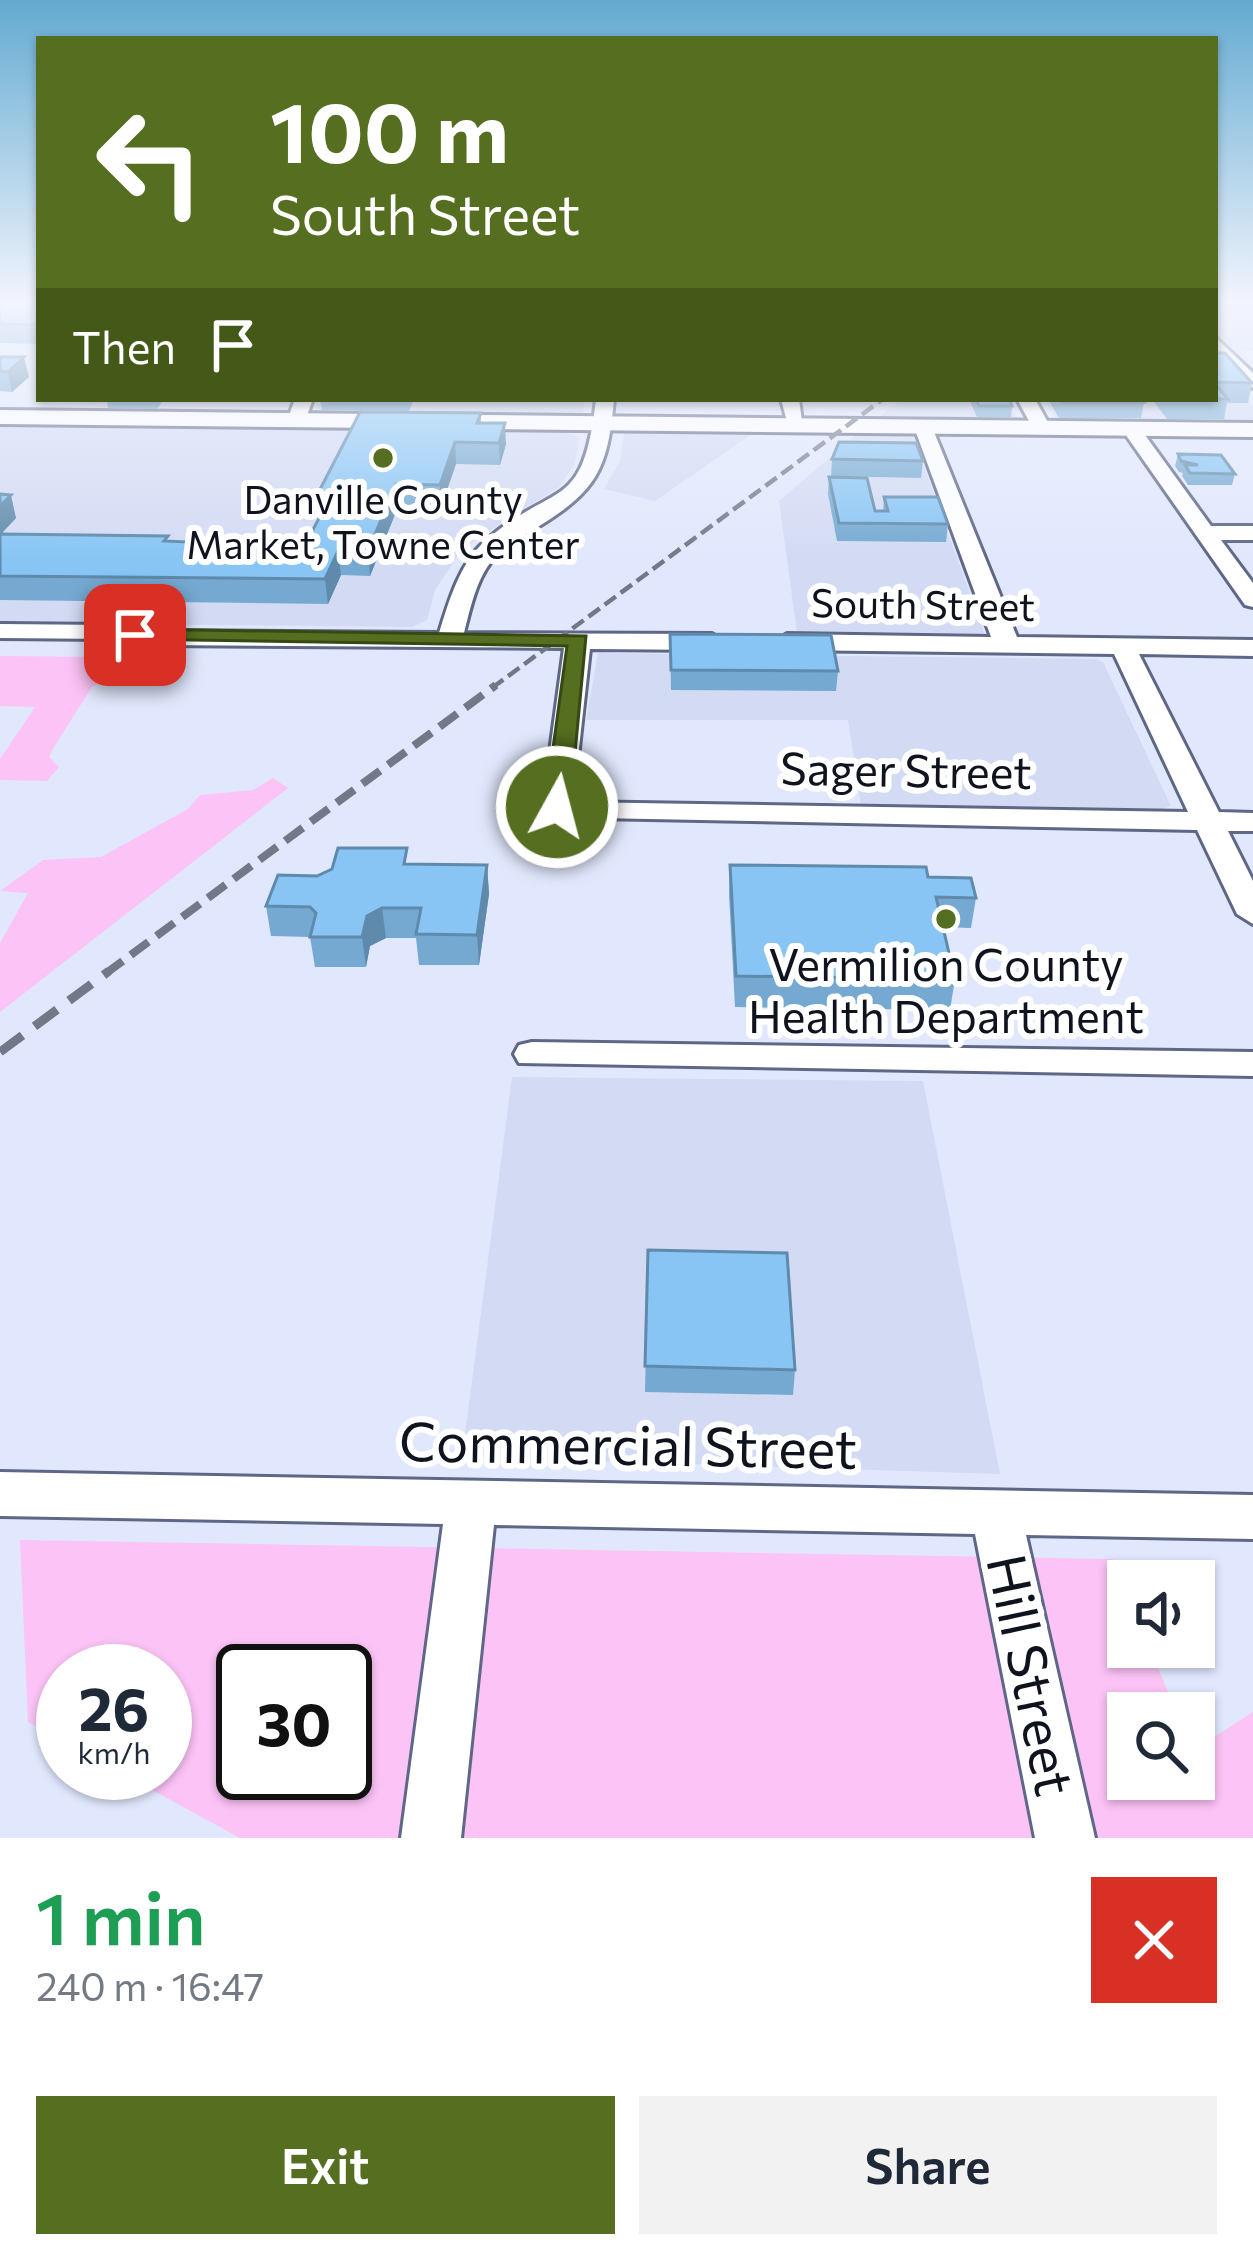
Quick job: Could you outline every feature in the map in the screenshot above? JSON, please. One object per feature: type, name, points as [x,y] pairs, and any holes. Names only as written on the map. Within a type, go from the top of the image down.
[{"type":"main road","points":[[8,418],[36,396]]},
{"type":"main road","points":[[8,418],[300,410],[604,411],[796,425],[1253,430]]},
{"type":"street","points":[[791,402],[796,425]]},
{"type":"street","points":[[1027,402],[1042,428]]},
{"type":"street","points":[[450,638],[466,581],[490,549],[569,499],[590,477],[602,450],[604,411]]},
{"type":"street","points":[[923,427],[1007,645]]},
{"type":"street","points":[[1130,428],[1253,601]]},
{"type":"street","points":[[1205,533],[1253,533]]},
{"type":"street","name":"South Street","points":[[0,631],[110,632],[160,638],[1253,649]]},
{"type":"street","name":"South Street","points":[[0,647],[101,649],[160,638]]},
{"type":"street","name":"Sager Street","points":[[578,640],[557,811],[1253,823]]},
{"type":"street","points":[[1123,647],[1253,914]]},
{"type":"street","points":[[532,1054],[1253,1064]]},
{"type":"street","name":"Commercial Street","points":[[0,1494],[1253,1517]]},
{"type":"street","points":[[431,1838],[470,1503]]},
{"type":"street","name":"Hill Street","points":[[996,1513],[1065,1838]]},
{"type":"shaded area","points":[[1218,387],[1236,387],[1253,406],[1253,422],[1056,419],[1046,402],[1218,402]]},
{"type":"shaded area","points":[[321,402],[585,402],[583,415],[315,412]]},
{"type":"shaded area","points":[[898,402],[1008,402],[1016,417],[878,418]]},
{"type":"shaded area","points":[[0,427],[562,432],[580,437],[575,464],[559,487],[475,540],[457,557],[435,590],[427,620],[412,627],[0,623]]},
{"type":"shaded area","points":[[624,433],[752,434],[655,501],[604,489],[620,461]]},
{"type":"shaded area","points":[[856,435],[913,436],[985,635],[797,633],[779,501]]},
{"type":"shaded area","points":[[598,653],[1097,659],[1103,662],[1171,806],[1156,811],[861,806],[848,720],[586,720]]},
{"type":"shaded area","points":[[0,656],[114,657],[120,665],[114,676],[92,687],[54,747],[49,757],[59,767],[47,781],[0,780],[0,759],[35,707],[0,706]]},
{"type":"shaded area","points":[[273,778],[288,788],[0,1012],[0,943],[28,893],[0,891],[43,860],[101,857],[188,809],[200,795],[253,790]]},
{"type":"shaded area","points":[[512,1077],[923,1081],[1000,1474],[462,1457]]},
{"type":"shaded area","points":[[20,1540],[1113,1559],[1107,1560],[1107,1668],[1158,1668],[1168,1692],[1107,1692],[1107,1800],[1215,1800],[1215,1736],[1253,1712],[1253,1838],[240,1838],[170,1800],[192,1800],[192,1644],[36,1644],[36,1726],[28,1722]]},
{"type":"building","points":[[977,402],[1010,402],[1012,406],[979,406]]},
{"type":"building","points":[[360,412],[481,413],[477,423],[505,423],[499,443],[455,442],[440,485],[396,484],[368,551],[338,551],[325,579],[0,576],[0,534],[168,536],[164,541],[304,547],[329,499],[315,499]]},
{"type":"building","points":[[839,442],[916,443],[923,461],[832,459]]},
{"type":"building","points":[[1178,454],[1221,455],[1235,474],[1190,473],[1185,465],[1198,465],[1181,461]]},
{"type":"building","points":[[829,477],[867,478],[875,511],[888,511],[884,497],[938,497],[948,524],[839,523]]},
{"type":"building","points":[[670,634],[831,635],[838,671],[671,670]]},
{"type":"building","points":[[338,848],[407,848],[404,864],[487,865],[477,935],[416,934],[421,908],[382,908],[367,916],[362,937],[310,937],[316,913],[310,907],[266,906],[278,875],[317,876],[332,869]]},
{"type":"building","points":[[730,865],[926,867],[928,877],[971,878],[976,898],[936,897],[955,979],[736,976]]},
{"type":"building","points":[[648,1250],[787,1253],[795,1370],[645,1366]]},
{"type":"railway","points":[[492,688],[879,402]]},
{"type":"railway","points":[[105,974],[496,685]]},
{"type":"railway","points":[[0,1052],[109,971]]},
{"type":"place","name":"Danville County Market, Towne Center","points":[[383,458]]},
{"type":"place","name":"Vermilion County Health Department","points":[[946,919]]},
{"type":"route","points":[[135,635],[578,640],[557,807]]}]
